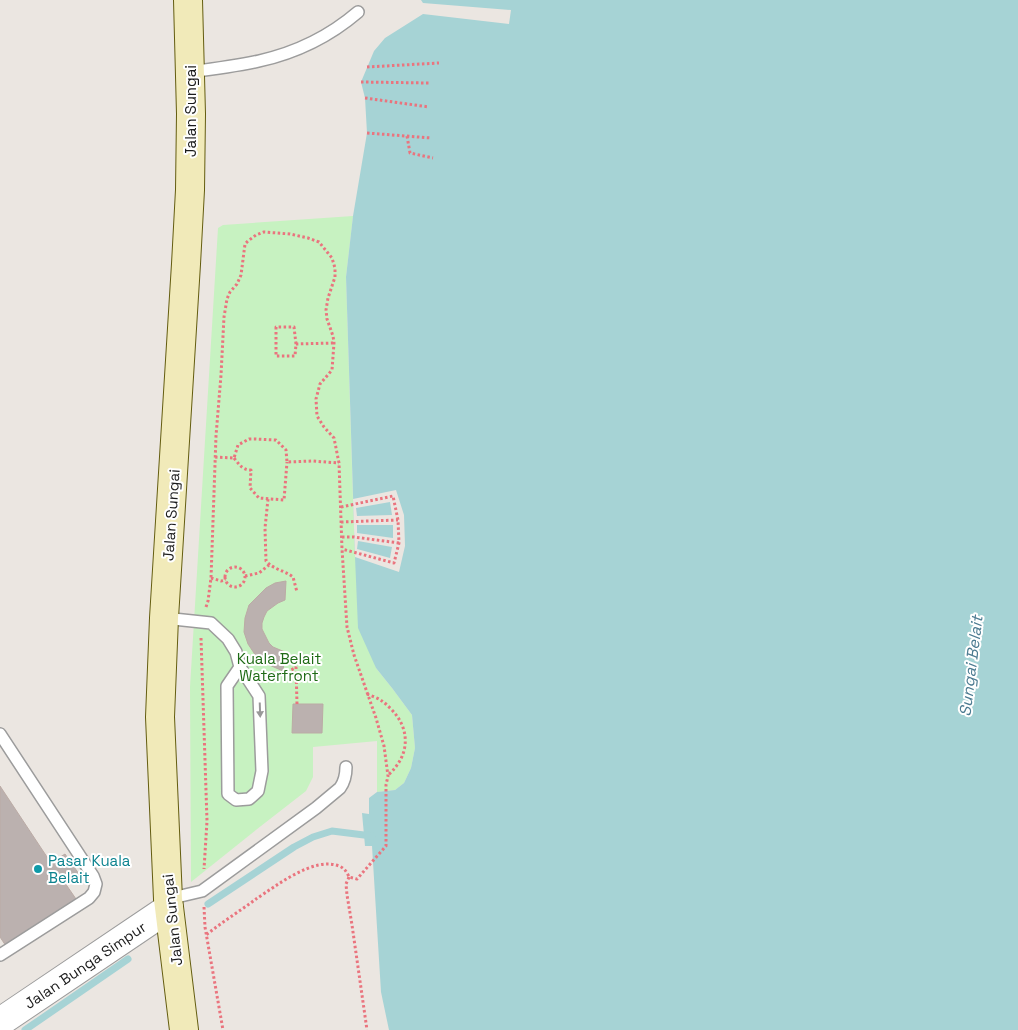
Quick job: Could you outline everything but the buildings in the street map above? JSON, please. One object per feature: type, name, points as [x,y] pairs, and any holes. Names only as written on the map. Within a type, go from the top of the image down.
[{"type":"main road","name":"Jalan Sungai","points":[[184,1030],[169,903],[160,717],[164,618],[189,218],[192,114],[188,0]]},
{"type":"street","name":"Jalan Bunga Simpur","points":[[0,1022],[169,903]]},
{"type":"lane","points":[[190,72],[260,61],[301,48],[332,31],[358,12]]},
{"type":"lane","points":[[164,618],[211,623],[228,639],[236,652],[240,667],[260,696],[262,771],[258,791],[248,800],[236,800],[228,794],[227,686],[240,667]]},
{"type":"lane","points":[[0,734],[93,876],[96,884],[94,892],[89,898],[0,955]]},
{"type":"lane","points":[[169,903],[202,891],[316,808],[340,788],[345,779],[346,767]]},
{"type":"path","points":[[367,67],[439,63]]},
{"type":"path","points":[[361,82],[429,82]]},
{"type":"path","points":[[365,98],[429,107]]},
{"type":"path","points":[[366,133],[431,138]]},
{"type":"path","points":[[406,136],[410,153],[433,158]]},
{"type":"path","points":[[206,935],[289,877],[308,868],[329,864],[341,866],[349,877],[357,879],[386,846],[386,785],[388,776],[384,746],[354,655],[347,627],[339,463],[334,438],[317,416],[316,399],[320,384],[332,370],[334,343],[326,310],[335,268],[332,258],[319,242],[299,236],[274,232],[264,232],[256,235],[245,244],[241,275],[227,300],[224,317],[215,457],[211,578],[208,601],[200,622],[207,821],[202,891],[206,935],[223,1030]]},
{"type":"path","points":[[276,327],[294,327],[296,344],[295,356],[276,356],[276,327]]},
{"type":"path","points":[[296,344],[334,343]]},
{"type":"path","points":[[215,457],[234,458],[242,468],[251,470],[250,488],[259,498],[284,500],[286,450],[276,440],[249,439],[238,445],[234,458]]},
{"type":"path","points":[[287,462],[339,463]]},
{"type":"path","points":[[341,507],[393,496],[398,520],[399,543],[394,563],[342,549]]},
{"type":"path","points":[[268,498],[265,528],[266,560],[273,568],[294,577],[297,592]]},
{"type":"path","points":[[341,522],[398,520]]},
{"type":"path","points":[[342,536],[399,543]]},
{"type":"path","points":[[245,576],[260,573],[269,565]]},
{"type":"path","points":[[233,567],[242,570],[245,576],[244,582],[236,587],[230,585],[226,580],[226,573],[233,567]]},
{"type":"path","points":[[211,578],[221,581],[226,580]]},
{"type":"path","points":[[297,704],[296,667],[298,656]]},
{"type":"path","points":[[265,678],[267,674],[272,672],[283,674],[296,667]]},
{"type":"path","points":[[367,694],[383,701],[396,714],[404,729],[406,742],[401,759],[388,776]]},
{"type":"path","points":[[349,877],[346,884],[346,895],[367,1030]]},
{"type":"green space","name":"Kuala Belait Waterfront","points":[[353,216],[346,277],[353,499],[376,668],[412,715],[415,748],[411,768],[404,783],[395,790],[377,792],[377,741],[313,747],[313,777],[306,791],[191,882],[190,687],[218,228],[223,225]]},
{"type":"water","name":"Sungai Belait","points":[[421,0],[1018,0],[1018,1030],[389,1030],[381,992],[372,846],[365,846],[362,813],[369,814],[369,798],[377,792],[395,790],[404,783],[411,768],[415,748],[412,715],[376,668],[358,628],[346,277],[353,216],[367,133],[365,98],[361,82],[374,51],[385,38],[423,14],[423,3]]},
{"type":"pier","points":[[423,3],[511,10],[509,24],[423,14]]},
{"type":"pier","points":[[396,490],[404,515],[405,546],[399,572],[355,557],[353,499]],"holes":[[[390,502],[392,515],[357,516],[356,508]],[[357,525],[393,525],[393,538],[357,533]],[[358,541],[392,547],[390,558],[357,549]]]},
{"type":"waterway","points":[[208,904],[294,847],[313,837],[332,831],[372,836]]},
{"type":"waterway","points":[[25,1030],[128,959]]},
{"type":"place","name":"Pasar Kuala Belait","points":[[38,869]]}]
